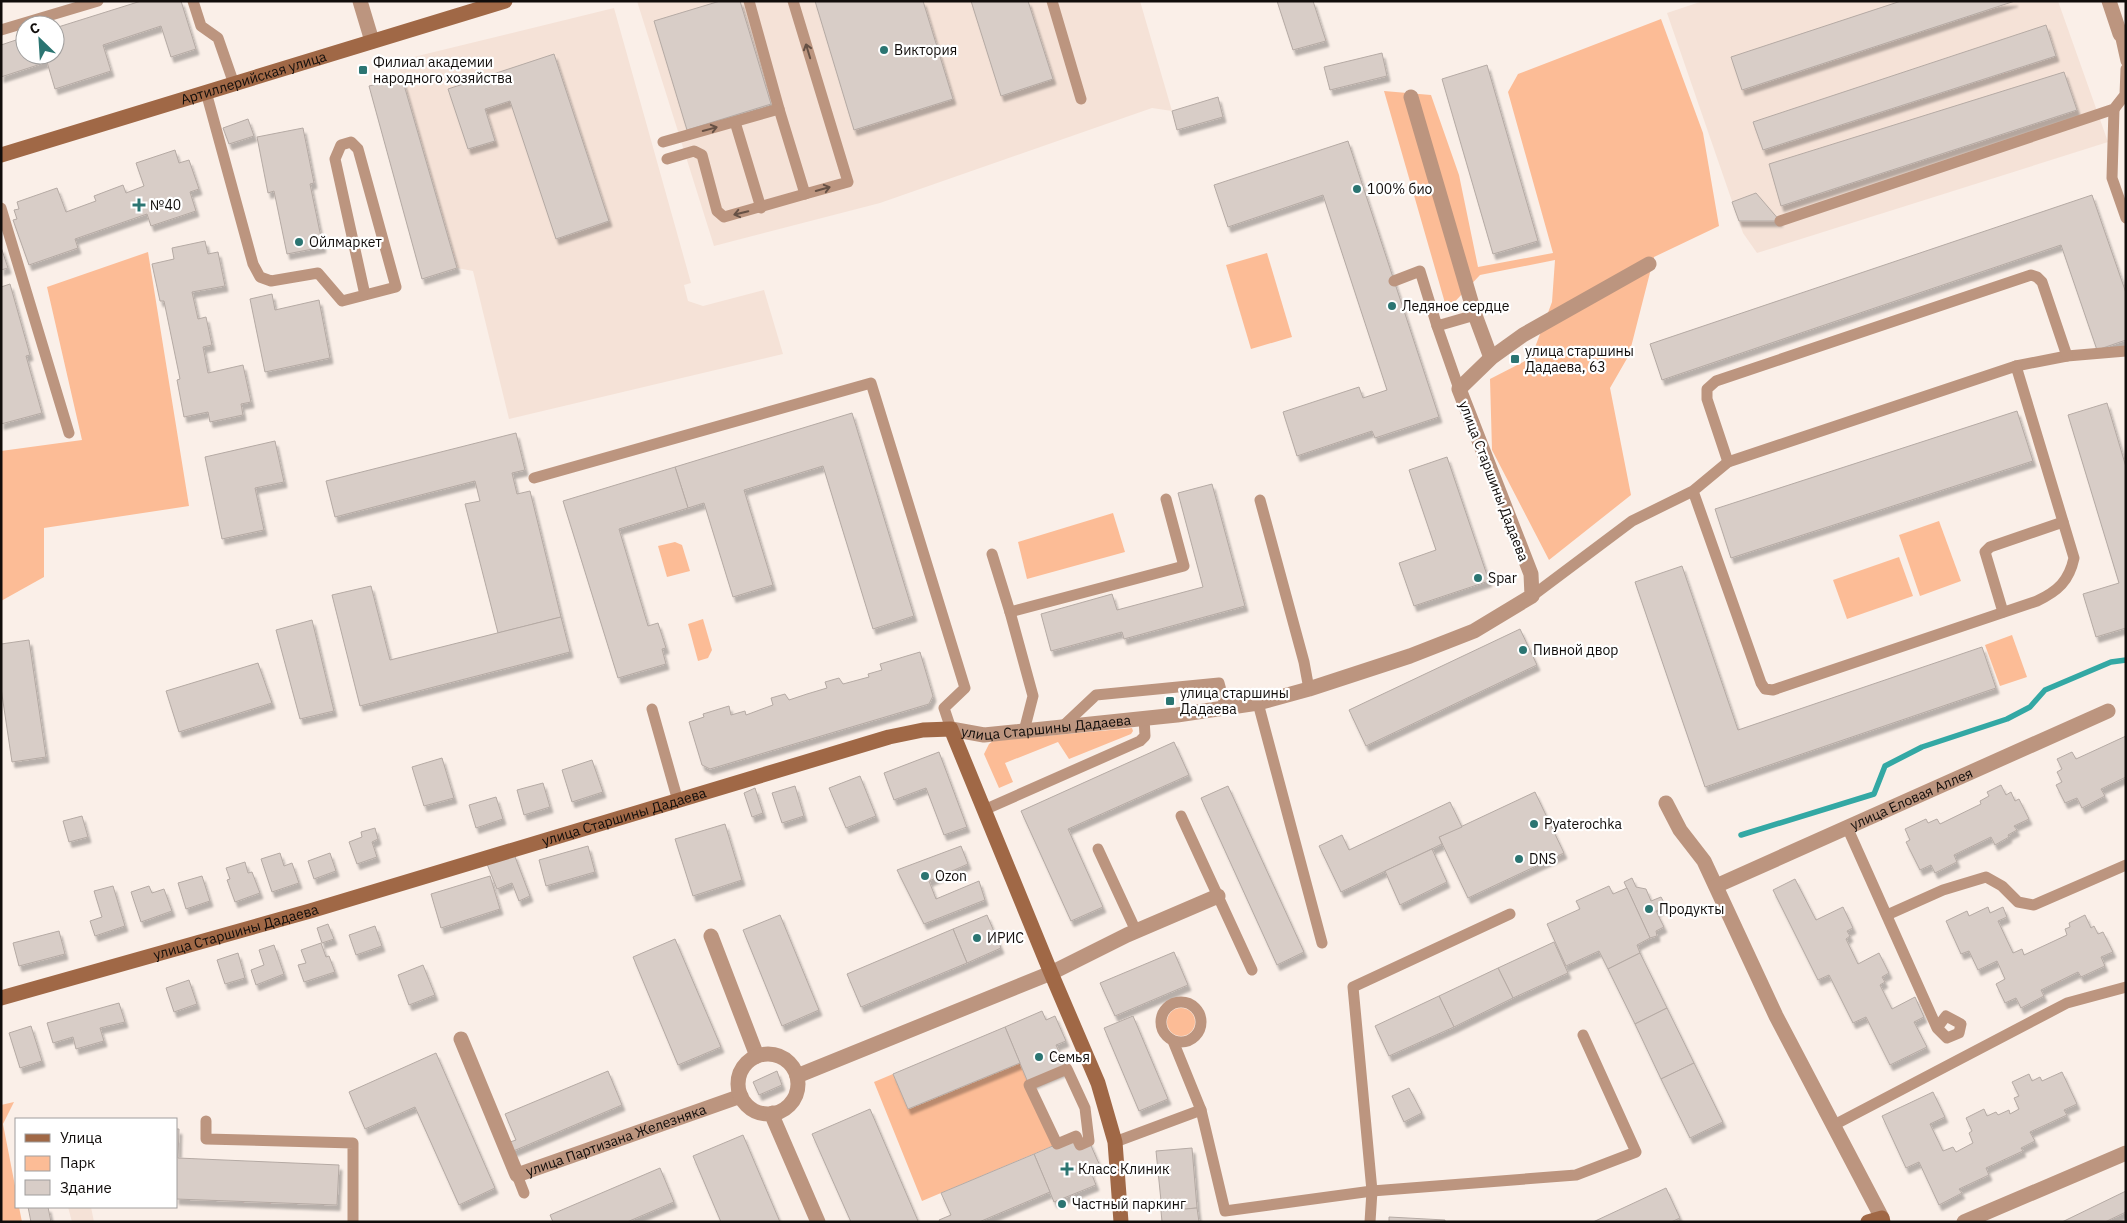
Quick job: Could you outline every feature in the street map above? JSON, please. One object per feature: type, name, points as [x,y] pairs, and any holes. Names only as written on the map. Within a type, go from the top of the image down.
[{"type":"street","points":[[360,1],[372,41]]},
{"type":"street","name":"Артиллерийская улица","points":[[1,155],[506,1]]},
{"type":"street","points":[[2108,1],[2123,33]]},
{"type":"street","points":[[1411,97],[1475,315],[1491,358]]},
{"type":"street","name":"улица Старшины Дадаева","points":[[1,998],[310,911],[889,737],[923,730],[951,729],[984,735],[1258,704],[1410,656],[1474,631],[1532,596],[1531,574],[1458,390],[1491,358],[1523,334],[1649,264]]},
{"type":"street","name":"улица Еловая Аллея","points":[[1716,886],[2108,711]]},
{"type":"street","points":[[951,729],[1095,1075],[1115,1142],[1117,1220]]},
{"type":"street","points":[[1666,803],[1680,830],[1704,861],[1776,1016],[1834,1126],[1878,1220]]},
{"type":"street","points":[[797,1076],[1051,973],[1136,931],[1218,896]]},
{"type":"street","points":[[711,936],[757,1056]]},
{"type":"street","name":"улица Партизана Железняка","points":[[461,1039],[518,1176],[741,1096]]},
{"type":"street","points":[[774,1054],[783,1057],[789,1062],[797,1076],[796,1094],[792,1103],[783,1110],[773,1113],[758,1112],[748,1105],[741,1096],[739,1078],[742,1070],[747,1063],[757,1056],[774,1054]]},
{"type":"street","points":[[773,1113],[774,1120],[818,1222]]},
{"type":"street","points":[[1964,1222],[2126,1153]]},
{"type":"lane","points":[[1,30],[98,1]]},
{"type":"lane","points":[[193,1],[201,26],[218,38],[234,84]]},
{"type":"lane","points":[[749,1],[805,194]]},
{"type":"lane","points":[[667,159],[694,151],[702,156],[718,211],[724,217],[848,182],[793,1]]},
{"type":"lane","points":[[1052,1],[1082,99]]},
{"type":"lane","points":[[2123,33],[2126,61]]},
{"type":"lane","points":[[1780,221],[2114,109],[2125,95],[2126,69]]},
{"type":"lane","points":[[206,92],[253,264],[260,277],[271,281],[318,273],[342,301],[396,287],[361,157],[351,142],[341,145],[335,159],[365,295]]},
{"type":"lane","points":[[663,142],[779,109]]},
{"type":"lane","points":[[2114,109],[2112,178],[2126,218]]},
{"type":"lane","points":[[735,122],[761,208]]},
{"type":"lane","points":[[1,208],[69,432]]},
{"type":"lane","points":[[1394,280],[1420,272],[1458,390]]},
{"type":"lane","points":[[1728,462],[1707,399],[1707,388],[1716,381],[2031,275],[2037,277],[2042,282],[2066,356]]},
{"type":"lane","points":[[1436,326],[1475,315]]},
{"type":"lane","points":[[1532,596],[1632,521],[1692,490],[1728,462],[2016,366],[2066,356],[2126,351]]},
{"type":"lane","points":[[1692,490],[1761,683],[1765,689],[1773,690],[2003,612],[2054,592],[2065,582],[2072,571],[2074,558],[2016,366]]},
{"type":"lane","points":[[534,478],[871,382],[965,688],[944,708],[951,729]]},
{"type":"lane","points":[[1010,612],[1184,566],[1166,499]]},
{"type":"lane","points":[[1260,500],[1304,662],[1309,689]]},
{"type":"lane","points":[[2003,612],[1985,552],[1990,547],[2063,522]]},
{"type":"lane","points":[[992,554],[1033,696],[1024,731]]},
{"type":"lane","points":[[1062,727],[1096,694],[1219,683],[1226,709]]},
{"type":"lane","points":[[1258,704],[1322,943]]},
{"type":"lane","points":[[652,709],[678,801]]},
{"type":"lane","points":[[984,810],[1140,742],[1145,736],[1144,718]]},
{"type":"lane","points":[[1181,816],[1252,970]]},
{"type":"lane","points":[[1847,826],[1937,1028]]},
{"type":"lane","points":[[1098,849],[1136,931]]},
{"type":"lane","points":[[1887,915],[1943,890],[1986,876],[2002,886],[2018,902],[2034,905],[2126,865]]},
{"type":"lane","points":[[1370,1222],[1372,1191],[1353,987],[1510,914]]},
{"type":"lane","points":[[1834,1126],[2067,1003],[2126,987]]},
{"type":"lane","points":[[1173,1041],[1200,1110],[1225,1211],[1372,1191],[1576,1174],[1636,1152],[1583,1035]]},
{"type":"lane","points":[[1067,1069],[1075,1085],[1085,1108],[1089,1141],[1080,1145],[1076,1136],[1057,1144],[1029,1085],[1067,1069]]},
{"type":"lane","points":[[1075,1085],[1095,1075]]},
{"type":"lane","points":[[1115,1142],[1200,1110]]},
{"type":"lane","points":[[206,1121],[206,1140],[353,1143],[353,1222]]},
{"type":"lane","points":[[518,1176],[524,1192]]},
{"type":"shaded area","points":[[637,1],[1140,1],[1172,111],[1152,108],[880,203],[714,246]]},
{"type":"shaded area","points":[[1703,1],[2058,1],[2108,142],[1757,253],[1743,233],[1667,13]]},
{"type":"shaded area","points":[[614,8],[691,283],[684,285],[688,301],[703,306],[764,290],[783,354],[509,419],[473,271],[457,268],[397,61]]},
{"type":"shaded area","points":[[68,1208],[91,1208],[94,1222],[72,1222]]},
{"type":"green space","points":[[1661,19],[1703,133],[1719,226],[1654,257],[1629,355],[1610,388],[1631,495],[1549,560],[1492,450],[1490,379],[1531,358],[1552,302],[1555,260],[1480,275],[1447,310],[1384,91],[1431,95],[1459,175],[1478,267],[1553,253],[1508,92],[1518,74]]},
{"type":"green space","points":[[148,252],[189,506],[44,528],[44,577],[1,601],[1,451],[82,440],[47,287]]},
{"type":"green space","points":[[1267,253],[1292,337],[1251,349],[1226,265]]},
{"type":"green space","points":[[1113,513],[1125,552],[1027,579],[1018,542]]},
{"type":"green space","points":[[1939,521],[1961,581],[1920,596],[1899,535]]},
{"type":"green space","points":[[675,542],[682,545],[690,571],[667,577],[658,546]]},
{"type":"green space","points":[[1899,557],[1913,596],[1847,619],[1833,580]]},
{"type":"green space","points":[[703,619],[712,650],[708,658],[698,661],[688,624]]},
{"type":"green space","points":[[2012,635],[2027,677],[2000,686],[1985,645]]},
{"type":"green space","points":[[1132,728],[1131,734],[1069,759],[1058,742],[1005,763],[1013,782],[999,788],[984,754],[989,744],[993,741]]},
{"type":"green space","points":[[1181,1008],[1191,1012],[1195,1022],[1191,1032],[1181,1036],[1171,1032],[1167,1022],[1171,1012]]},
{"type":"green space","points":[[1020,1063],[1057,1144],[922,1201],[874,1082],[893,1074],[909,1109]]},
{"type":"green space","points":[[14,1102],[3,1124],[15,1186],[15,1208],[19,1208],[22,1222],[1,1222],[1,1105]]},
{"type":"building","points":[[141,1],[181,1],[196,49],[171,57],[161,26],[103,45],[111,71],[55,89],[48,65],[65,65],[65,25]]},
{"type":"building","points":[[720,1],[740,1],[771,104],[687,130],[654,21]]},
{"type":"building","name":"Виктория","points":[[815,1],[923,1],[953,99],[854,130]]},
{"type":"building","points":[[971,1],[1028,1],[1053,79],[1001,96]]},
{"type":"building","points":[[1277,1],[1313,1],[1326,41],[1293,50]]},
{"type":"building","points":[[1901,1],[2015,1],[1742,90],[1731,57]]},
{"type":"building","points":[[2046,25],[2056,56],[1763,150],[1753,122]]},
{"type":"building","points":[[15,40],[15,65],[38,65],[1,77],[1,45]]},
{"type":"building","points":[[1382,53],[1387,76],[1330,90],[1324,67]]},
{"type":"building","points":[[554,54],[609,221],[556,239],[510,101],[485,109],[495,141],[468,149],[448,89]]},
{"type":"building","points":[[1487,65],[1538,241],[1493,254],[1442,79]]},
{"type":"building","points":[[2064,72],[2077,110],[1781,206],[1769,164]]},
{"type":"building","points":[[402,78],[457,268],[422,279],[369,86]]},
{"type":"building","points":[[1218,97],[1223,117],[1177,130],[1172,111]]},
{"type":"building","points":[[248,119],[254,136],[229,144],[223,128]]},
{"type":"building","points":[[303,128],[314,183],[310,184],[323,247],[287,254],[274,191],[268,193],[257,137]]},
{"type":"building","points":[[1348,141],[1439,417],[1375,438],[1372,431],[1297,456],[1283,412],[1359,387],[1363,398],[1387,390],[1323,195],[1228,227],[1214,185]]},
{"type":"building","name":"№40","points":[[175,150],[179,163],[189,160],[199,189],[190,192],[196,211],[151,226],[147,214],[75,239],[78,248],[29,265],[13,220],[17,219],[14,210],[19,209],[17,202],[57,188],[66,212],[96,201],[94,196],[123,185],[126,193],[144,186],[136,163]]},
{"type":"building","points":[[1756,193],[1780,221],[1739,221],[1732,202]]},
{"type":"building","points":[[2092,195],[2126,293],[2126,340],[2097,350],[2061,245],[1662,380],[1650,344]]},
{"type":"building","points":[[205,241],[208,254],[218,252],[225,286],[192,292],[198,319],[206,317],[212,345],[203,347],[208,373],[243,365],[251,402],[241,404],[243,415],[210,422],[208,412],[184,417],[177,380],[180,379],[164,301],[160,301],[152,264],[174,259],[172,248]]},
{"type":"building","points":[[1,247],[8,268],[1,270]]},
{"type":"building","points":[[10,284],[30,355],[26,356],[42,413],[1,424],[1,287]]},
{"type":"building","points":[[272,294],[275,310],[319,300],[330,358],[265,372],[250,299]]},
{"type":"building","points":[[2107,403],[2126,467],[2126,628],[2096,637],[2083,594],[2119,583],[2068,415]]},
{"type":"building","points":[[2017,411],[2033,461],[1731,558],[1715,509]]},
{"type":"building","points":[[852,413],[914,616],[873,629],[823,466],[744,490],[773,585],[733,597],[704,503],[688,508],[675,467]]},
{"type":"building","points":[[516,433],[525,470],[512,473],[517,494],[530,491],[561,617],[498,633],[465,504],[480,501],[475,481],[335,517],[326,481]]},
{"type":"building","points":[[275,441],[284,482],[255,488],[264,530],[222,539],[205,457]]},
{"type":"building","points":[[1447,457],[1489,581],[1414,606],[1399,563],[1436,550],[1409,470]]},
{"type":"building","points":[[675,467],[688,508],[619,529],[648,626],[658,623],[666,648],[662,649],[666,664],[618,678],[563,501]]},
{"type":"building","points":[[1212,484],[1245,606],[1124,639],[1122,632],[1051,651],[1041,614],[1112,594],[1117,610],[1203,587],[1178,493]]},
{"type":"building","points":[[1682,566],[1738,730],[1982,647],[1996,688],[1705,787],[1635,582]]},
{"type":"building","points":[[371,586],[390,660],[561,617],[570,652],[360,706],[332,595]]},
{"type":"building","points":[[312,620],[334,711],[300,719],[276,630]]},
{"type":"building","points":[[1520,629],[1537,665],[1366,746],[1349,710]]},
{"type":"building","points":[[29,640],[46,757],[12,762],[1,688],[1,644]]},
{"type":"building","points":[[920,652],[933,696],[929,704],[710,769],[702,765],[689,722],[704,717],[703,714],[729,706],[731,715],[745,711],[746,715],[773,705],[771,698],[785,694],[789,700],[827,688],[825,682],[839,678],[843,684],[869,677],[868,674],[882,670],[880,664]]},
{"type":"building","points":[[258,663],[272,703],[179,732],[166,691]]},
{"type":"building","points":[[2126,736],[2126,777],[2101,789],[2105,796],[2082,808],[2077,798],[2065,803],[2056,785],[2062,782],[2057,772],[2062,769],[2057,759],[2072,752],[2076,759]]},
{"type":"building","points":[[1174,742],[1189,775],[1068,829],[1103,907],[1071,921],[1021,811]]},
{"type":"building","points":[[939,752],[967,827],[944,835],[926,788],[894,800],[884,773]]},
{"type":"building","points":[[442,758],[454,798],[424,806],[412,767]]},
{"type":"building","points":[[592,760],[603,792],[572,802],[562,770]]},
{"type":"building","points":[[860,776],[876,816],[846,828],[829,788]]},
{"type":"building","points":[[543,783],[550,807],[524,815],[517,790]]},
{"type":"building","points":[[2001,785],[2006,795],[2011,792],[2015,801],[2019,799],[2029,819],[2014,826],[2017,830],[1995,845],[1991,837],[1954,855],[1957,862],[1935,873],[1931,865],[1920,870],[1906,842],[1910,840],[1905,829],[1926,819],[1928,823],[1937,819],[1940,824],[1981,804],[1980,801],[1989,796],[1987,792]]},
{"type":"building","points":[[795,786],[804,816],[782,823],[772,793]]},
{"type":"building","points":[[1228,786],[1304,952],[1277,965],[1201,798]]},
{"type":"building","points":[[755,788],[763,813],[752,817],[744,793]]},
{"type":"building","points":[[1535,792],[1564,853],[1468,898],[1439,837]]},
{"type":"building","points":[[496,797],[503,819],[476,828],[469,805]]},
{"type":"building","points":[[1450,802],[1462,827],[1439,837],[1442,844],[1341,892],[1319,846],[1342,835],[1349,850]]},
{"type":"building","points":[[82,816],[88,837],[69,842],[63,821]]},
{"type":"building","points":[[725,824],[742,880],[693,896],[675,839]]},
{"type":"building","points":[[375,828],[378,839],[372,842],[377,857],[357,864],[349,842],[362,837],[361,832]]},
{"type":"building","points":[[588,846],[595,872],[546,886],[539,860]]},
{"type":"building","points":[[961,846],[968,864],[929,881],[936,899],[979,881],[985,900],[924,924],[897,870]]},
{"type":"building","points":[[1432,849],[1447,882],[1400,905],[1385,871]]},
{"type":"building","points":[[280,853],[284,866],[292,863],[299,883],[272,892],[261,859]]},
{"type":"building","points":[[330,853],[336,871],[314,879],[308,861]]},
{"type":"building","points":[[514,854],[530,896],[519,901],[512,883],[497,889],[487,864]]},
{"type":"building","points":[[245,862],[248,873],[252,872],[260,893],[235,902],[227,880],[230,879],[226,868]]},
{"type":"building","points":[[202,876],[210,901],[186,909],[178,883]]},
{"type":"building","points":[[490,876],[500,909],[441,928],[431,894]]},
{"type":"building","name":"Продукты","points":[[1632,878],[1636,887],[1646,889],[1651,901],[1661,897],[1666,906],[1656,911],[1664,927],[1656,931],[1657,936],[1650,938],[1624,882]]},
{"type":"building","points":[[1795,879],[1816,920],[1843,907],[1853,928],[1847,931],[1850,936],[1846,939],[1858,964],[1879,953],[1889,973],[1882,977],[1885,982],[1880,985],[1892,1009],[1915,997],[1924,1017],[1914,1022],[1927,1047],[1890,1065],[1866,1017],[1853,1023],[1829,975],[1818,980],[1773,890]]},
{"type":"building","points":[[113,886],[125,926],[95,936],[90,921],[102,917],[94,891]]},
{"type":"building","points":[[149,886],[152,893],[164,889],[172,911],[141,922],[131,892]]},
{"type":"building","points":[[1609,886],[1613,894],[1627,888],[1650,938],[1637,945],[1640,953],[1608,969],[1599,951],[1566,966],[1547,924],[1580,909],[1576,901]]},
{"type":"building","points":[[1988,907],[1990,913],[2003,907],[2007,917],[1998,921],[2013,953],[2022,949],[2024,955],[2067,935],[2065,929],[2070,927],[2069,923],[2085,915],[2091,928],[2094,926],[2098,934],[2103,932],[2113,952],[2101,957],[2105,966],[2081,977],[2078,972],[2041,990],[2044,996],[2021,1008],[2016,998],[2005,1003],[1996,984],[2005,979],[1997,961],[1978,970],[1969,951],[1961,954],[1946,921],[1967,911],[1969,916]]},
{"type":"building","points":[[780,915],[819,1010],[782,1026],[743,930]]},
{"type":"building","name":"ИРИС","points":[[987,915],[1001,948],[967,963],[953,929]]},
{"type":"building","points":[[328,924],[334,939],[322,943],[317,928]]},
{"type":"building","points":[[375,926],[382,946],[356,955],[349,935]]},
{"type":"building","points":[[953,929],[967,963],[861,1007],[847,974]]},
{"type":"building","points":[[59,931],[65,954],[19,966],[13,943]]},
{"type":"building","points":[[675,939],[721,1047],[678,1065],[633,957]]},
{"type":"building","points":[[1554,942],[1568,973],[1513,998],[1498,968]]},
{"type":"building","points":[[321,943],[326,957],[329,956],[335,972],[304,982],[298,965],[306,963],[301,950]]},
{"type":"building","points":[[274,945],[284,974],[256,985],[251,970],[264,965],[259,950]]},
{"type":"building","points":[[1174,952],[1188,985],[1115,1016],[1100,983]]},
{"type":"building","points":[[238,953],[245,978],[225,984],[217,960]]},
{"type":"building","points":[[1640,953],[1667,1008],[1635,1024],[1608,969]]},
{"type":"building","points":[[423,965],[435,995],[409,1005],[398,975]]},
{"type":"building","points":[[1498,968],[1513,998],[1454,1027],[1439,996]]},
{"type":"building","points":[[189,980],[197,1004],[174,1012],[166,988]]},
{"type":"building","points":[[1439,996],[1454,1027],[1389,1056],[1375,1026]]},
{"type":"building","points":[[119,1003],[125,1022],[100,1028],[104,1041],[76,1049],[73,1037],[53,1043],[47,1023]]},
{"type":"building","points":[[1667,1008],[1694,1063],[1661,1079],[1635,1024]]},
{"type":"building","name":"Семья","points":[[1042,1011],[1046,1020],[1055,1016],[1066,1041],[1056,1045],[1067,1069],[1029,1085],[1005,1027]]},
{"type":"building","points":[[1133,1016],[1168,1099],[1139,1111],[1104,1028]]},
{"type":"building","points":[[31,1026],[42,1061],[20,1068],[9,1033]]},
{"type":"building","points":[[1005,1027],[1020,1063],[908,1109],[893,1074]]},
{"type":"building","points":[[436,1053],[495,1188],[459,1205],[415,1107],[365,1129],[349,1092]]},
{"type":"building","points":[[1694,1063],[1723,1122],[1690,1138],[1661,1079]]},
{"type":"building","points":[[608,1071],[622,1105],[511,1152],[507,1143],[516,1140],[505,1114]]},
{"type":"building","points":[[777,1071],[782,1085],[759,1095],[753,1082]]},
{"type":"building","points":[[2062,1072],[2077,1104],[2064,1110],[2067,1115],[2030,1132],[2035,1141],[2021,1148],[2023,1151],[1986,1168],[1989,1175],[1959,1189],[1962,1193],[1939,1205],[1919,1162],[1906,1168],[1882,1116],[1933,1092],[1945,1117],[1930,1124],[1943,1151],[1953,1147],[1956,1152],[1973,1143],[1969,1133],[1972,1131],[1966,1118],[1984,1109],[1987,1116],[1996,1112],[1998,1115],[2009,1110],[2010,1114],[2019,1109],[2014,1098],[2019,1096],[2012,1082],[2029,1074],[2032,1081],[2040,1077],[2042,1081]]},
{"type":"building","points":[[1409,1088],[1422,1113],[1404,1122],[1392,1096]]},
{"type":"building","points":[[870,1109],[918,1221],[851,1222],[812,1134]]},
{"type":"building","points":[[743,1135],[780,1222],[721,1222],[693,1156]]},
{"type":"building","name":"Класс Клиник","points":[[1076,1136],[1089,1141],[1100,1166],[1090,1170],[1096,1185],[1054,1202],[1034,1154]]},
{"type":"building","points":[[1192,1148],[1197,1208],[1162,1211],[1156,1151]]},
{"type":"building","points":[[1034,1154],[1050,1192],[979,1222],[940,1222],[939,1220],[951,1215],[941,1193]]},
{"type":"building","points":[[178,1158],[339,1165],[337,1205],[178,1199]]},
{"type":"building","points":[[660,1168],[674,1202],[627,1222],[553,1222],[550,1215]]},
{"type":"building","points":[[1666,1188],[1680,1218],[1671,1222],[1593,1222]]},
{"type":"building","points":[[2126,1191],[2126,1212],[2105,1222],[2062,1222]]},
{"type":"building","points":[[28,1208],[48,1208],[51,1222],[31,1222]]},
{"type":"building","points":[[1197,1208],[1199,1222],[1162,1222],[1161,1211]]},
{"type":"building","points":[[1389,1217],[1445,1220],[1445,1222],[1389,1222]]},
{"type":"waterway","points":[[1741,835],[1874,794],[1885,766],[1922,747],[2007,719],[2030,707],[2045,690],[2111,662],[2126,660]]},
{"type":"place","name":"Виктория","points":[[884,50]]},
{"type":"place","name":"Филиал академии народного хозяйства","points":[[363,70]]},
{"type":"place","name":"100% био","points":[[1357,189]]},
{"type":"place","name":"№40","points":[[139,205]]},
{"type":"place","name":"Ойлмаркет","points":[[299,242]]},
{"type":"place","name":"Ледяное сердце","points":[[1392,306]]},
{"type":"place","name":"улица старшины Дадаева, 63","points":[[1515,359]]},
{"type":"place","name":"Spar","points":[[1478,578]]},
{"type":"place","name":"Пивной двор","points":[[1523,650]]},
{"type":"place","name":"улица старшины Дадаева","points":[[1170,701]]},
{"type":"place","name":"Pyaterochka","points":[[1534,824]]},
{"type":"place","name":"DNS","points":[[1519,859]]},
{"type":"place","name":"Ozon","points":[[925,876]]},
{"type":"place","name":"Продукты","points":[[1649,909]]},
{"type":"place","name":"ИРИС","points":[[977,938]]},
{"type":"place","name":"Семья","points":[[1039,1057]]},
{"type":"place","name":"Класс Клиник","points":[[1067,1169]]},
{"type":"place","name":"Частный паркинг","points":[[1062,1204]]}]
